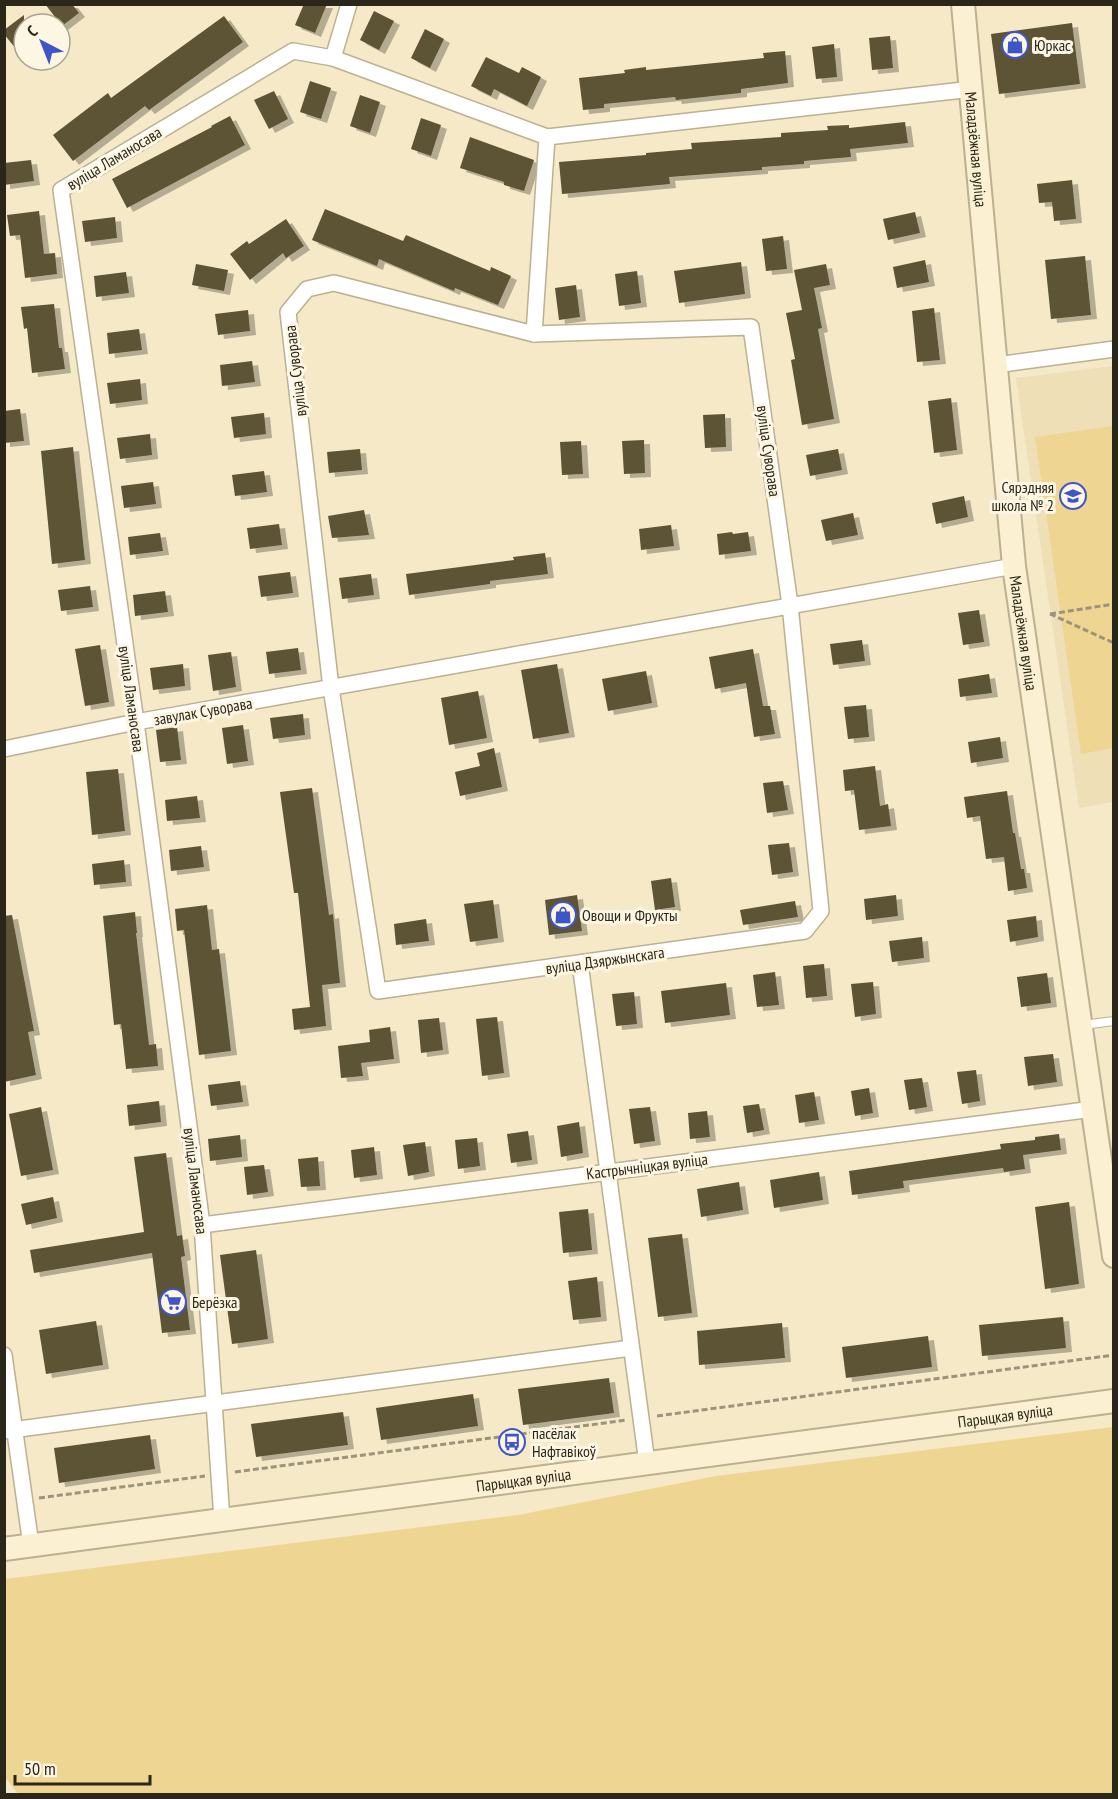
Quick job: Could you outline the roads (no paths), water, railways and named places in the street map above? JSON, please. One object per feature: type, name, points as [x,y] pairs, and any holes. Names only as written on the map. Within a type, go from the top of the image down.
[{"type":"street","points":[[349,4],[333,58],[547,137],[972,89]]},
{"type":"street","name":"Маладзёжная вуліца","points":[[963,4],[1014,566],[1113,1256]]},
{"type":"street","name":"вуліца Ламаносава","points":[[222,1520],[202,1224],[136,722],[61,190],[293,51],[333,58]]},
{"type":"street","points":[[534,334],[547,137]]},
{"type":"street","name":"вуліца Суворава","points":[[331,688],[288,312],[307,289],[334,283],[534,334],[751,327],[790,605]]},
{"type":"street","points":[[996,365],[1113,350]]},
{"type":"street","points":[[331,688],[1014,566]]},
{"type":"street","name":"вуліца Дзяржынскага","points":[[331,688],[378,991],[806,932],[821,911],[790,605]]},
{"type":"street","name":"завулак Суворава","points":[[4,749],[136,722],[331,688]]},
{"type":"street","points":[[580,963],[647,1463]]},
{"type":"street","name":"Кастрычніцкая вуліца","points":[[202,1224],[1092,1109]]},
{"type":"street","points":[[10,1431],[631,1348]]},
{"type":"street","points":[[4,1355],[10,1431],[25,1500],[31,1545]]},
{"type":"street","name":"Парыцкая вуліца","points":[[4,1549],[1113,1401]]},
{"type":"lane","points":[[1081,1025],[1113,1021]]},
{"type":"place","name":"Юркас","points":[[1015,45]]},
{"type":"place","name":"Сярэдняя школа № 2","points":[[1073,496]]},
{"type":"place","name":"Овощи и Фрукты","points":[[563,915]]},
{"type":"place","name":"Берёзка","points":[[173,1302]]},
{"type":"place","name":"пасёлак Нафтавікоў","points":[[512,1442]]}]
